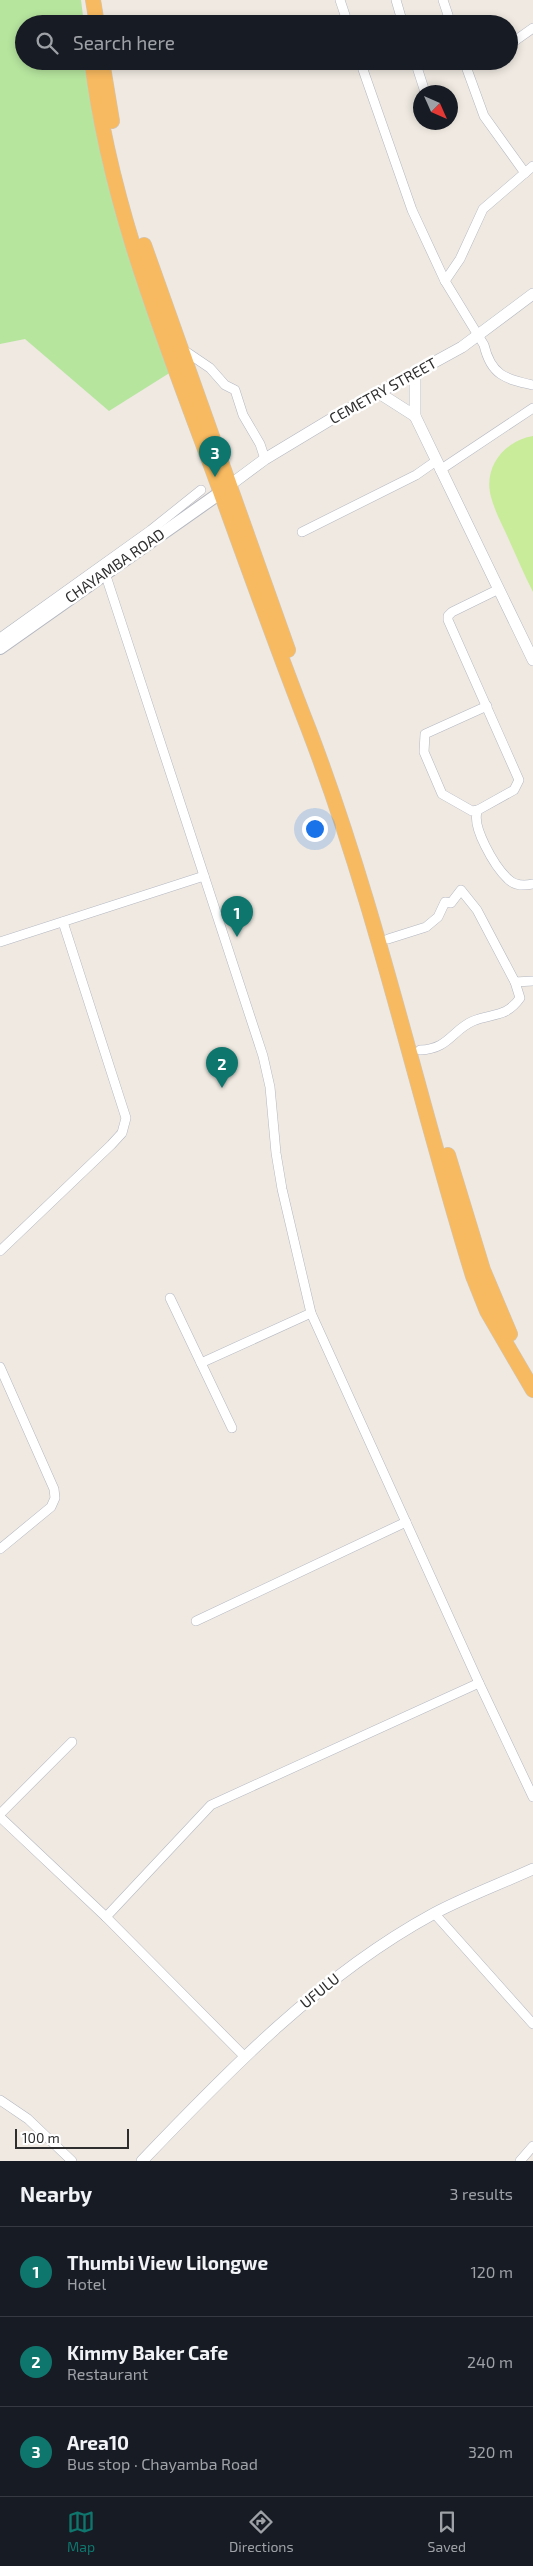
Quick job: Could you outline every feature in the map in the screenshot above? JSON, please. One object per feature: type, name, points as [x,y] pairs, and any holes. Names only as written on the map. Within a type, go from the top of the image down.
[{"type":"highway","points":[[84,0],[86,15]]},
{"type":"highway","points":[[93,0],[96,15]]},
{"type":"highway","points":[[94,70],[104,131],[130,236],[184,396],[226,489],[350,822],[388,939],[483,1270],[510,1333],[533,1373]]},
{"type":"highway","points":[[104,70],[115,139],[128,193],[226,489],[266,622],[309,731],[364,890],[473,1276],[487,1311],[533,1390]]},
{"type":"main road","name":"CHAYAMBA ROAD","points":[[0,648],[226,489]]},
{"type":"street","points":[[340,0],[345,15]]},
{"type":"street","points":[[396,0],[400,15]]},
{"type":"street","points":[[444,0],[448,15]]},
{"type":"street","points":[[518,39],[533,28]]},
{"type":"street","points":[[363,70],[401,184],[445,280],[478,336],[496,372],[507,378],[533,385]]},
{"type":"street","points":[[418,70],[423,85]]},
{"type":"street","points":[[467,70],[484,116],[525,173]]},
{"type":"street","points":[[445,280],[460,259],[483,209],[533,166]]},
{"type":"street","name":"CEMETRY STREET","points":[[226,489],[265,459],[338,414],[415,374],[478,336],[533,294]]},
{"type":"street","points":[[179,347],[210,368],[225,385],[235,390],[243,415],[260,444],[265,459]]},
{"type":"street","points":[[415,374],[415,416],[533,660]]},
{"type":"street","points":[[379,393],[415,416]]},
{"type":"street","points":[[302,532],[416,475],[438,466],[533,408]]},
{"type":"street","points":[[0,638],[151,530],[201,490]]},
{"type":"street","points":[[105,573],[268,1076],[282,1189],[311,1313],[479,1684],[533,1797]]},
{"type":"street","points":[[487,706],[425,734],[424,752],[442,794],[472,811],[478,810],[514,790],[519,780],[487,706],[450,627],[448,616],[499,590]]},
{"type":"street","points":[[478,810],[475,816],[476,823],[496,864],[508,879],[517,884],[533,884]]},
{"type":"street","points":[[0,942],[204,876]]},
{"type":"street","points":[[388,939],[426,927],[438,917],[445,902],[451,903],[455,900],[460,890],[477,910],[515,982],[520,998],[505,1013],[472,1022],[440,1046],[420,1050]]},
{"type":"street","points":[[0,1251],[111,1145],[122,1133],[126,1118],[64,922]]},
{"type":"street","points":[[515,982],[533,981]]},
{"type":"street","points":[[170,1298],[232,1428]]},
{"type":"street","points":[[201,1363],[311,1313]]},
{"type":"street","points":[[0,1367],[54,1489],[55,1498],[47,1511],[0,1549]]},
{"type":"street","points":[[196,1621],[406,1522]]},
{"type":"street","points":[[106,1917],[211,1805],[256,1782],[479,1684]]},
{"type":"street","points":[[72,1742],[0,1815],[106,1917],[245,2057]]},
{"type":"street","name":"UFULU","points":[[142,2161],[245,2057],[335,1979],[372,1952],[434,1913],[533,1869]]},
{"type":"street","points":[[434,1913],[533,2024]]},
{"type":"street","points":[[0,2100],[28,2119],[72,2161]]},
{"type":"street","points":[[520,2161],[533,2146]]},
{"type":"green space","points":[[0,0],[81,0],[83,15],[15,15],[15,70],[91,70],[171,372],[109,411],[25,339],[0,344]]},
{"type":"green space","points":[[533,436],[533,592],[497,514],[489,486],[493,466],[498,457],[513,443]]},
{"type":"place","name":"Area10","points":[[215,477]]},
{"type":"place","name":"Thumbi View Lilongwe","points":[[237,937]]},
{"type":"place","name":"Kimmy Baker Cafe","points":[[222,1088]]}]
